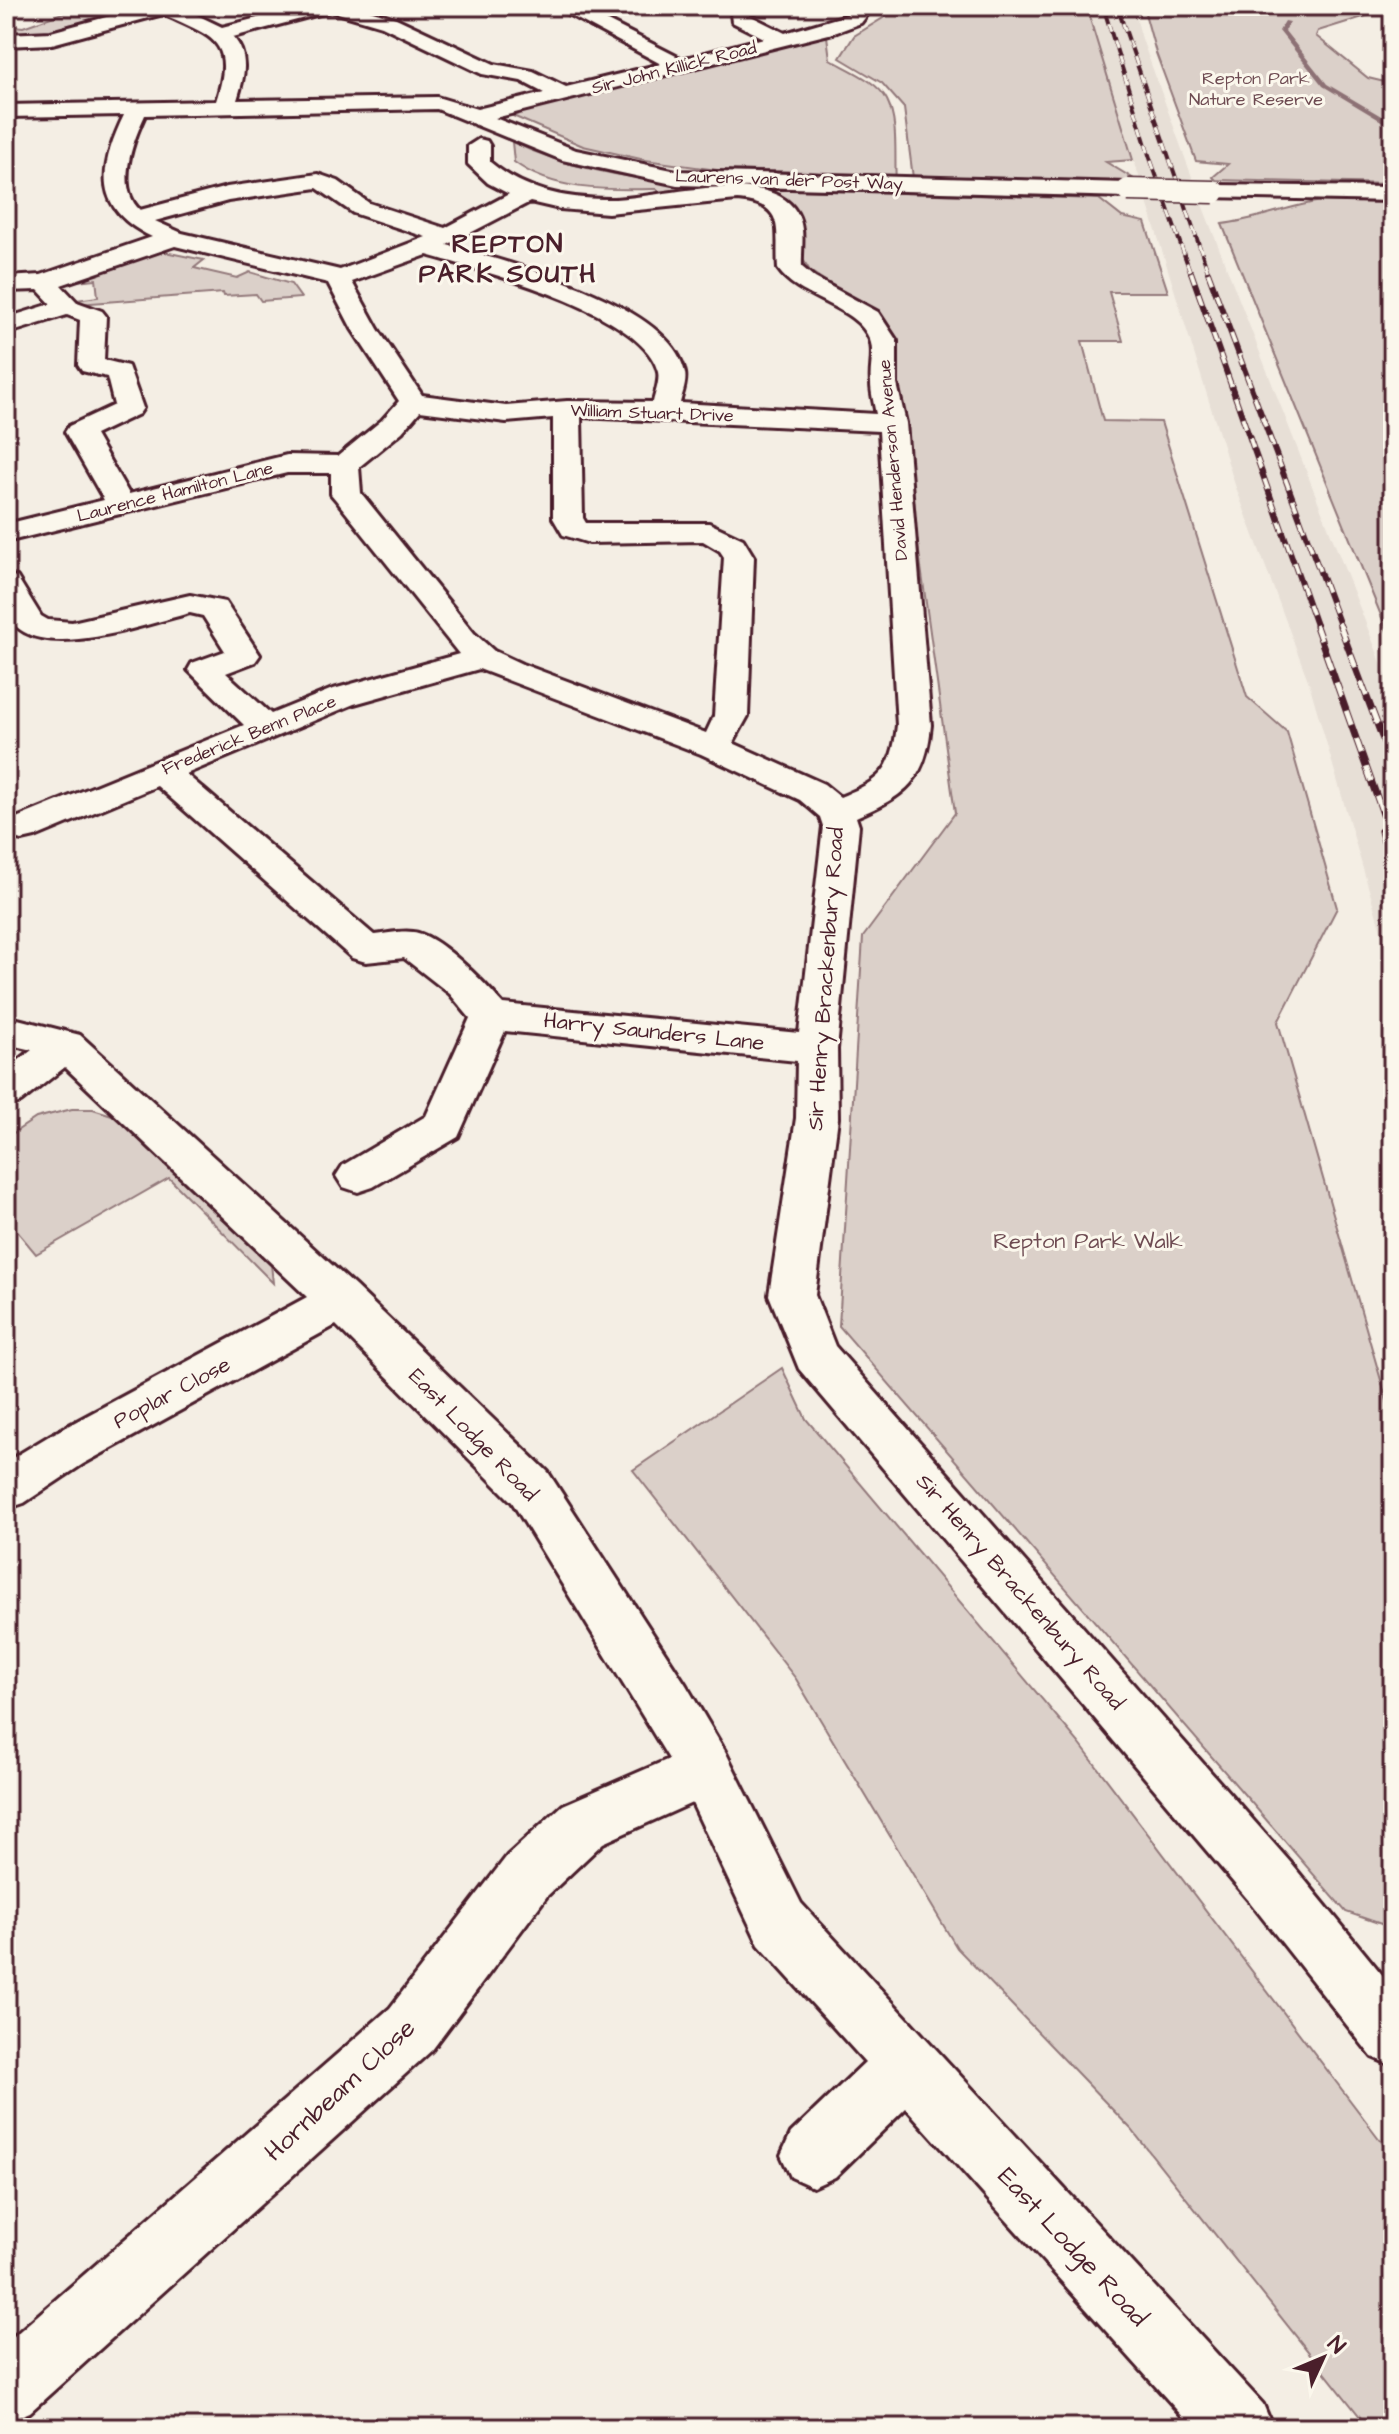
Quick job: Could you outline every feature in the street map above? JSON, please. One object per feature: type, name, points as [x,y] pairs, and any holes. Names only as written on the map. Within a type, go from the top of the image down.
[{"type":"street","points":[[220,34],[326,6]]},
{"type":"street","points":[[336,6],[389,22],[489,70],[526,75],[565,95]]},
{"type":"street","points":[[563,6],[683,67]]},
{"type":"street","points":[[740,6],[739,18],[785,41]]},
{"type":"street","name":"Sir John Killick Road","points":[[476,116],[785,41],[848,22],[860,14],[864,6]]},
{"type":"street","points":[[6,40],[52,38],[164,7],[220,34],[232,46],[237,61],[224,108]]},
{"type":"street","name":"Laurens van der Post Way","points":[[6,111],[437,103],[570,155],[677,178],[1393,194]]},
{"type":"street","points":[[138,109],[129,126],[114,181],[118,200],[150,228],[174,238],[332,275],[338,279],[365,329],[413,402],[392,426],[345,465]]},
{"type":"street","points":[[479,146],[479,164],[492,177],[525,195]]},
{"type":"street","points":[[138,218],[227,194],[318,181],[328,183],[350,202],[436,242],[618,314],[645,333],[660,349],[672,372],[664,412]]},
{"type":"street","name":"David Henderson Avenue","points":[[525,195],[600,204],[649,204],[755,194],[768,197],[780,206],[790,222],[790,269],[806,283],[869,317],[884,341],[884,384],[892,423],[914,725],[913,747],[906,768],[897,781],[879,794],[836,812]]},
{"type":"street","points":[[338,279],[436,242],[525,195]]},
{"type":"street","points":[[6,284],[44,282],[174,238]]},
{"type":"street","points":[[44,282],[68,307],[93,316],[91,365],[119,372],[129,408],[79,432],[121,505]]},
{"type":"street","points":[[6,326],[68,307]]},
{"type":"street","name":"William Stuart Drive","points":[[413,402],[506,414],[567,409],[892,423]]},
{"type":"street","points":[[567,409],[568,518],[574,529],[589,534],[709,532],[732,545],[739,557],[731,716],[726,730],[713,747]]},
{"type":"street","name":"Laurence Hamilton Lane","points":[[6,533],[287,464],[345,465]]},
{"type":"street","name":"Sir Henry Brackenbury Road","points":[[345,465],[346,494],[463,640],[482,658],[526,678],[713,747],[812,792],[836,812],[841,826],[817,1049],[817,1118],[792,1295],[816,1356],[1270,1882],[1393,2036]]},
{"type":"street","points":[[6,584],[29,622],[40,629],[72,632],[190,604],[214,609],[244,655],[204,670],[266,728]]},
{"type":"street","name":"Frederick Benn Place","points":[[22,829],[342,697],[482,658]]},
{"type":"street","points":[[161,771],[366,949],[412,944],[464,985],[491,1016],[443,1126],[358,1176]]},
{"type":"street","name":"Harry Saunders Lane","points":[[491,1016],[817,1049]]},
{"type":"street","name":"East Lodge Road","points":[[6,1030],[66,1045],[339,1299],[530,1487],[667,1703],[705,1770],[780,1924],[1239,2428]]},
{"type":"street","points":[[6,1092],[66,1045]]},
{"type":"street","name":"Poplar Close","points":[[6,1488],[66,1450],[306,1322],[339,1299]]},
{"type":"street","name":"Hornbeam Close","points":[[6,2388],[411,2029],[527,1876],[583,1824],[705,1770]]},
{"type":"street","points":[[813,2155],[907,2064]]},
{"type":"shaded area","points":[[1086,6],[1133,6],[1201,202],[1393,693],[1393,972],[1309,683],[1235,485]]},
{"type":"green space","points":[[82,6],[145,8],[69,25],[51,34],[6,37],[6,25],[23,27]]},
{"type":"green space","points":[[888,6],[1086,6],[1133,160],[1106,162],[1139,182],[913,178],[904,108],[882,83],[840,58],[854,36],[883,18]]},
{"type":"green space","name":"Repton Park Nature Reserve","points":[[1143,6],[1383,6],[1384,9],[1379,12],[1318,31],[1316,36],[1368,78],[1393,84],[1393,184],[1216,180],[1213,177],[1228,164],[1196,161],[1156,53]]},
{"type":"green space","points":[[827,36],[830,59],[869,81],[887,100],[895,130],[896,182],[811,172],[717,170],[645,160],[583,146],[508,114]]},
{"type":"green space","points":[[512,142],[575,165],[686,185],[662,197],[657,189],[601,189],[564,184],[530,172],[514,162]]},
{"type":"green space","name":"Repton Park Walk","points":[[767,189],[1099,199],[1122,217],[1145,222],[1168,292],[1109,292],[1123,341],[1082,341],[1103,421],[1161,422],[1247,697],[1287,732],[1337,908],[1278,1022],[1393,1422],[1393,1928],[1346,1912],[839,1326],[863,937],[955,813],[891,350],[869,310],[810,271],[795,246],[803,242],[799,221]]},
{"type":"green space","points":[[1322,201],[1393,203],[1393,645],[1222,224]]},
{"type":"green space","points":[[160,251],[204,260],[194,268],[237,278],[250,272],[291,284],[301,298],[261,301],[256,294],[224,296],[223,293],[78,304],[76,300],[98,297],[96,279],[76,281],[73,276]]},
{"type":"green space","points":[[72,1109],[93,1109],[112,1115],[170,1164],[271,1264],[273,1283],[169,1178],[36,1254],[6,1218],[6,1138],[36,1118]]},
{"type":"green space","points":[[782,1368],[806,1419],[1079,1743],[1393,2157],[1393,2428],[1369,2428],[1132,2130],[957,1948],[796,1679],[633,1470]]},
{"type":"waterway","points":[[1306,11],[1315,6]]},
{"type":"waterway","points":[[1287,22],[1282,31],[1325,85],[1393,126]]},
{"type":"railway","points":[[1103,6],[1149,155],[1191,274]]},
{"type":"railway","points":[[1117,6],[1209,274]]},
{"type":"railway","points":[[1191,272],[1317,628]]},
{"type":"railway","points":[[1208,272],[1341,628]]},
{"type":"railway","points":[[1316,626],[1393,842]]},
{"type":"railway","points":[[1340,626],[1393,766]]},
{"type":"railway","points":[[1381,831],[1393,873]]},
{"type":"district","name":"REPTON PARK SOUTH","points":[[508,259]]}]
